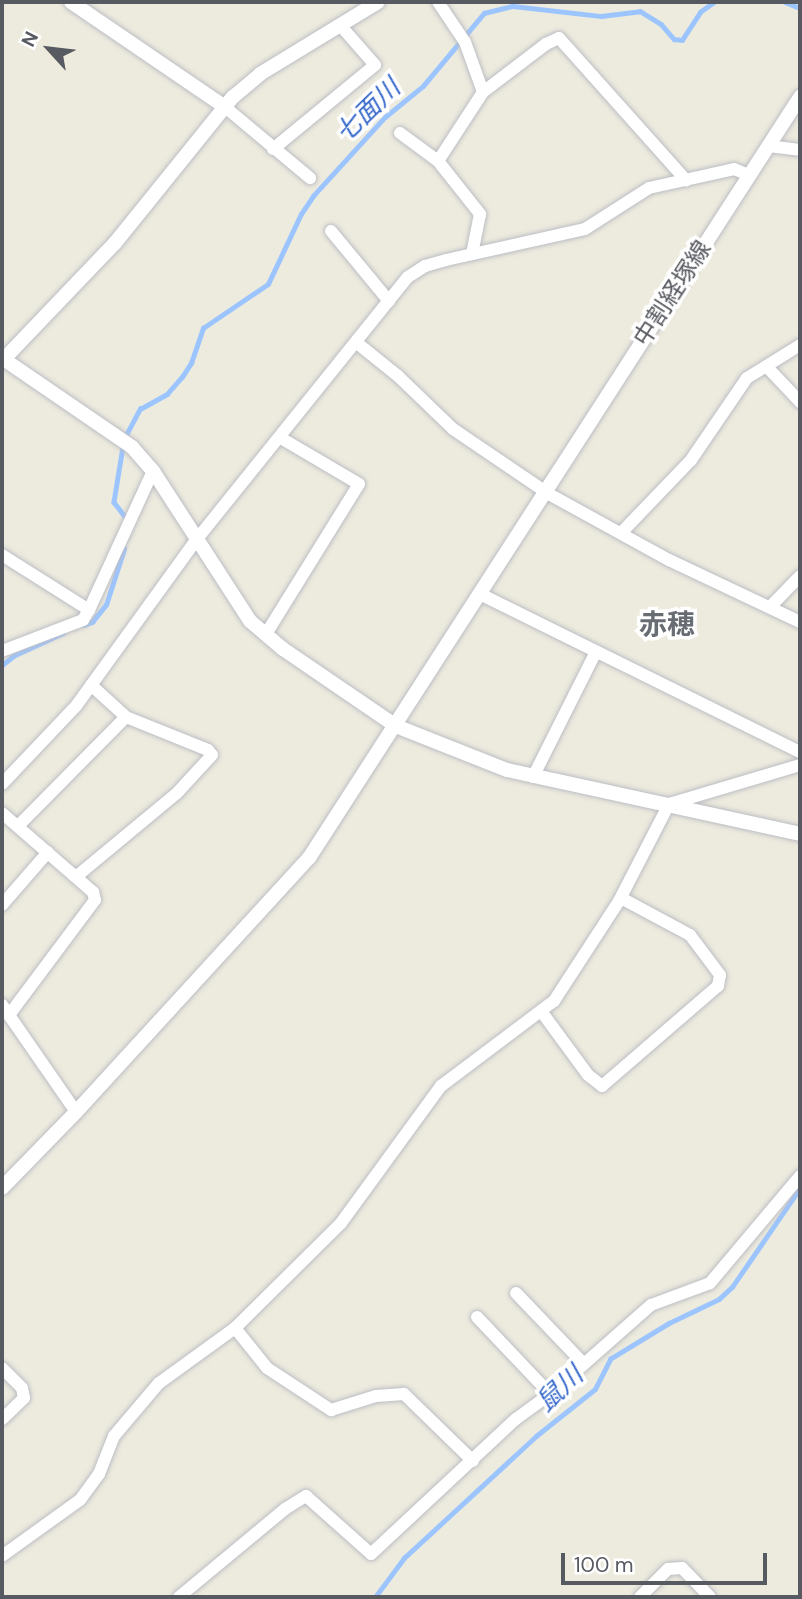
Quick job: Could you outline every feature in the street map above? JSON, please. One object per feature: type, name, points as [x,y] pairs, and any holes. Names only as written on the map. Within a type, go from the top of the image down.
[{"type":"street","points":[[71,2],[225,107],[310,178]]},
{"type":"street","points":[[378,2],[358,6],[340,25],[260,74],[225,107],[115,243],[3,363],[132,447],[153,471],[250,621],[330,683],[396,726],[507,771],[800,834]]},
{"type":"street","points":[[438,2],[465,42],[483,92]]},
{"type":"street","points":[[273,149],[375,65],[340,25]]},
{"type":"street","points":[[438,161],[483,92],[546,44],[559,38],[686,180]]},
{"type":"street","name":"中割経塚線","points":[[2,1188],[76,1112],[309,858],[800,97]]},
{"type":"street","points":[[400,133],[438,161],[480,214],[472,254]]},
{"type":"street","points":[[768,146],[800,150]]},
{"type":"street","points":[[4,778],[61,723],[197,539],[408,277],[425,266],[585,229],[649,188],[734,169],[749,175]]},
{"type":"street","points":[[331,231],[389,301]]},
{"type":"street","points":[[357,343],[398,376],[453,429],[547,492],[621,533],[800,622]]},
{"type":"street","points":[[621,533],[691,460],[747,378],[768,368],[800,345]]},
{"type":"street","points":[[768,368],[800,401]]},
{"type":"street","points":[[266,634],[359,484],[281,438]]},
{"type":"street","points":[[2,651],[83,620],[153,471]]},
{"type":"street","points":[[2,555],[89,610]]},
{"type":"street","points":[[770,607],[800,576]]},
{"type":"street","points":[[480,594],[800,752]]},
{"type":"street","points":[[533,777],[596,652]]},
{"type":"street","points":[[76,877],[177,793],[212,755],[208,750],[126,718],[91,685]]},
{"type":"street","points":[[18,827],[126,718]]},
{"type":"street","points":[[2,1556],[80,1500],[99,1474],[114,1436],[159,1383],[235,1328],[341,1223],[441,1086],[554,1001],[621,898],[669,804],[800,765]]},
{"type":"street","points":[[2,813],[93,892],[93,905],[5,1010],[76,1112]]},
{"type":"street","points":[[2,905],[48,852]]},
{"type":"street","points":[[541,1011],[587,1075],[601,1086],[718,986],[720,975],[690,936],[621,898]]},
{"type":"street","points":[[179,1597],[285,1509],[306,1496],[371,1554],[516,1419],[550,1394],[582,1362],[651,1305],[710,1283],[800,1176]]},
{"type":"street","points":[[516,1293],[582,1362]]},
{"type":"street","points":[[477,1317],[550,1394]]},
{"type":"street","points":[[235,1328],[267,1368],[331,1410],[376,1396],[404,1394],[472,1461]]},
{"type":"street","points":[[2,1368],[22,1388],[24,1398],[2,1419]]},
{"type":"street","points":[[639,1597],[668,1569],[682,1568],[710,1597]]},
{"type":"waterway","name":"七面川","points":[[126,435],[140,409],[167,394],[182,377],[191,363],[203,328],[268,284],[301,214],[313,196],[385,117],[423,86],[484,13],[513,6],[601,16],[640,11],[661,24],[674,39],[682,40],[700,12],[714,2]]},
{"type":"waterway","name":"七面川","points":[[785,2],[800,8]]},
{"type":"waterway","name":"七面川","points":[[123,447],[114,502],[126,518]]},
{"type":"waterway","name":"七面川","points":[[84,625],[92,622],[106,605],[124,549]]},
{"type":"waterway","name":"七面川","points":[[2,665],[15,655],[63,633]]},
{"type":"waterway","name":"鼠川","points":[[375,1597],[404,1558],[536,1436],[595,1389],[610,1359],[669,1323],[719,1299],[732,1287],[800,1188]]},
{"type":"district","name":"赤穂","points":[[667,625]]}]
